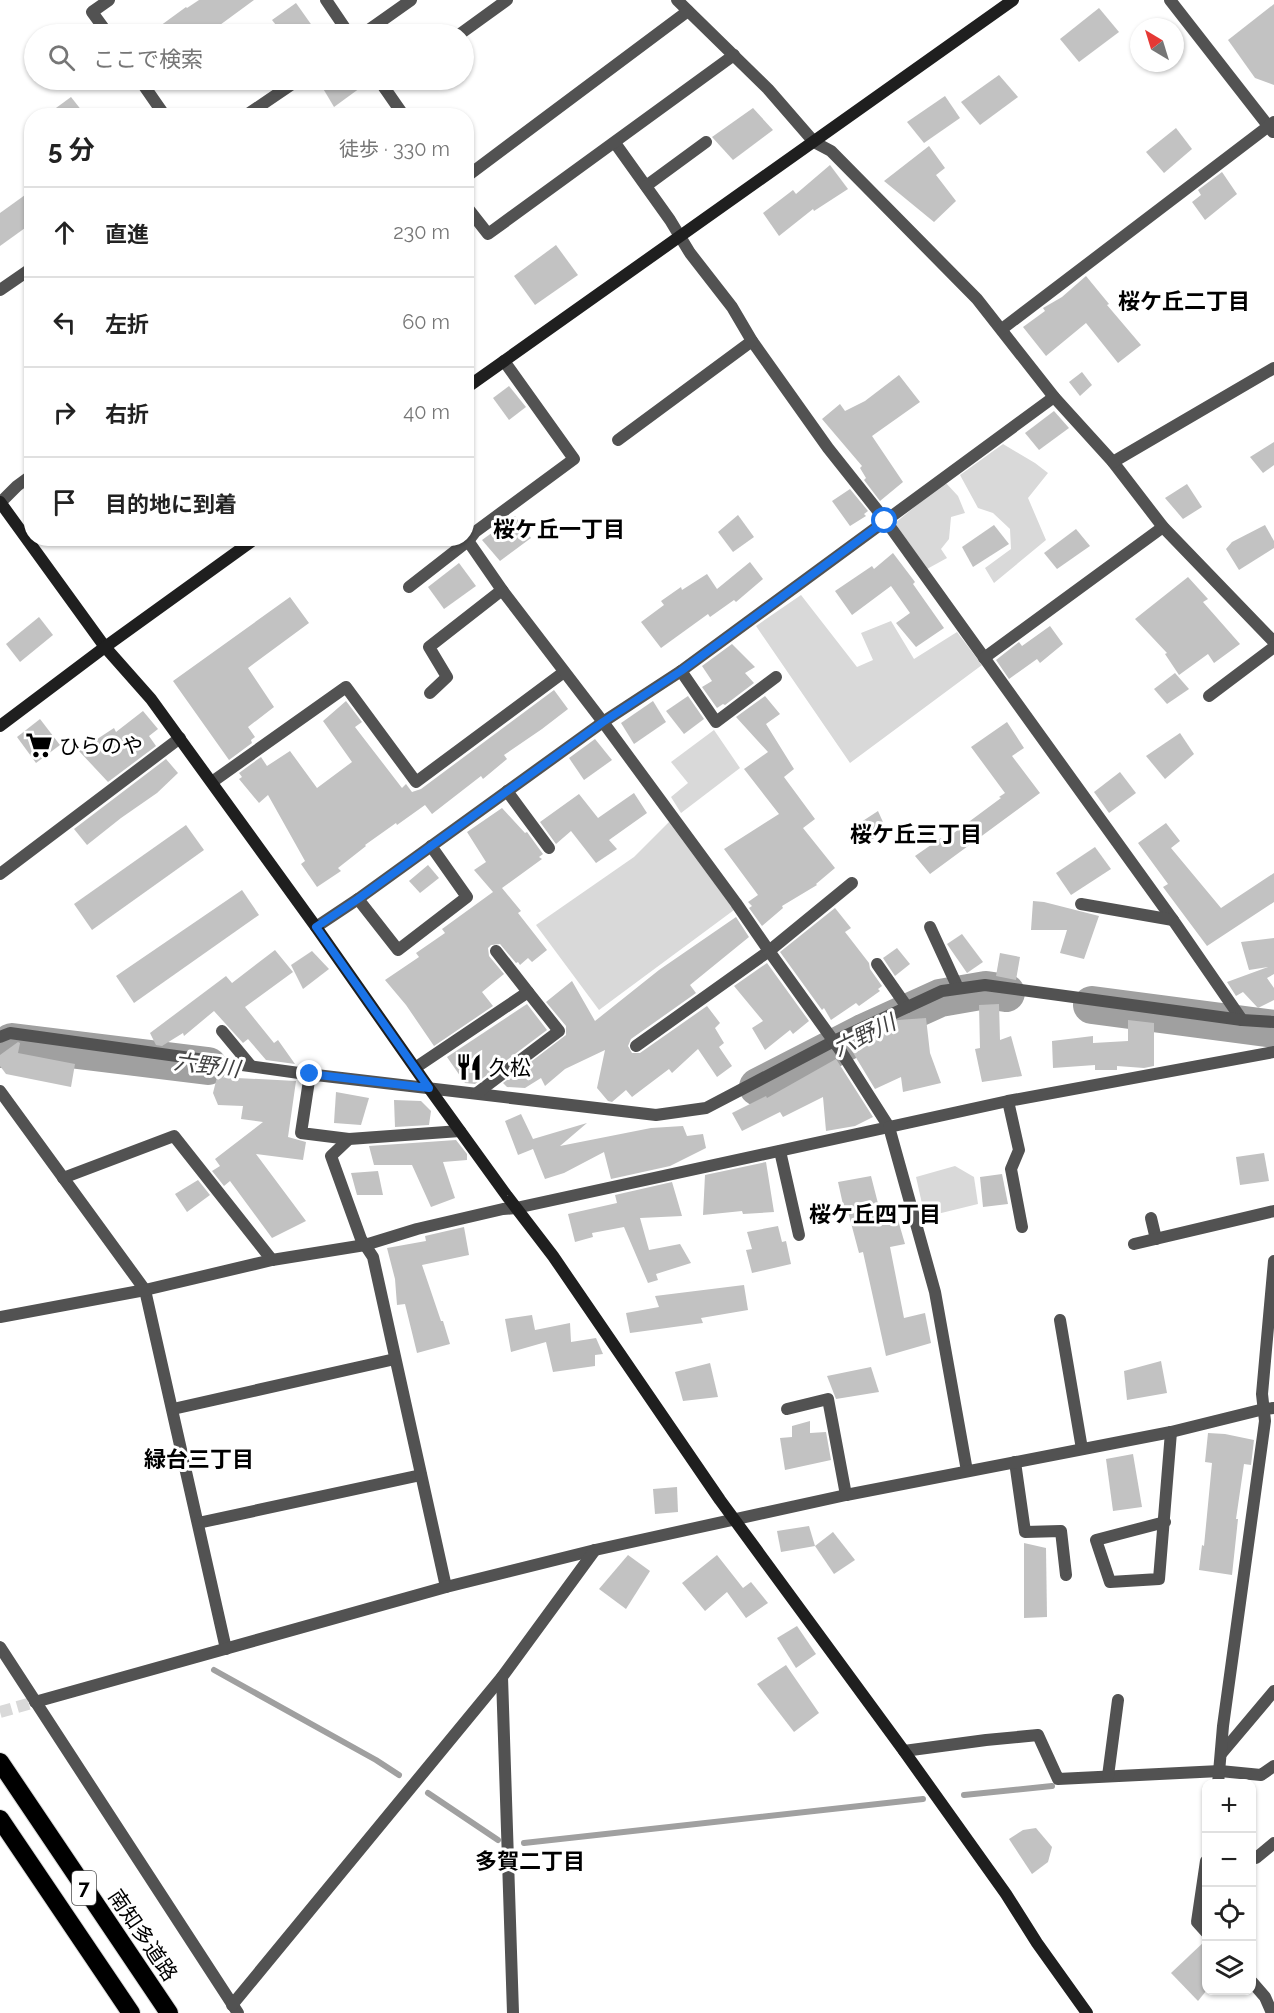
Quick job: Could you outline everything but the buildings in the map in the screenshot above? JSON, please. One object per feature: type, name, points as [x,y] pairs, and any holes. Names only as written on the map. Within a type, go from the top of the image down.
[{"type":"highway","name":"南知多道路","points":[[0,1762],[169,2013]]},
{"type":"highway","name":"7","points":[[0,1819],[131,2013]]},
{"type":"street","points":[[101,24],[92,12],[109,0]]},
{"type":"street","points":[[326,0],[342,24]]},
{"type":"street","points":[[377,24],[411,0]]},
{"type":"street","points":[[474,24],[507,0]]},
{"type":"street","points":[[677,0],[768,89],[814,142],[831,151],[977,299],[1054,397],[1113,462],[1163,527],[1274,642]]},
{"type":"street","points":[[474,382],[1013,0]]},
{"type":"street","points":[[1002,329],[1273,127],[1170,0]]},
{"type":"street","points":[[474,171],[688,11]]},
{"type":"street","points":[[474,216],[488,234],[734,55]]},
{"type":"street","points":[[147,90],[159,108]]},
{"type":"street","points":[[257,108],[283,90]]},
{"type":"street","points":[[386,90],[398,108]]},
{"type":"street","points":[[646,186],[706,142]]},
{"type":"street","points":[[615,143],[690,253],[732,307],[752,341],[828,448],[885,521],[1173,920],[1242,1020]]},
{"type":"street","points":[[0,290],[24,274]]},
{"type":"street","points":[[618,440],[752,341]]},
{"type":"street","points":[[474,533],[574,459],[504,361]]},
{"type":"street","points":[[1113,462],[1274,368]]},
{"type":"street","points":[[316,927],[603,722],[681,671],[1054,397]]},
{"type":"street","points":[[24,481],[0,502],[24,535]]},
{"type":"street","points":[[984,658],[1163,527]]},
{"type":"street","points":[[32,546],[105,647],[152,699],[429,1088],[553,1256],[735,1519],[1006,1894],[1037,1944],[1087,2013]]},
{"type":"street","points":[[0,726],[245,546]]},
{"type":"street","points":[[409,587],[459,546]]},
{"type":"street","points":[[472,546],[502,590],[603,722],[736,903],[836,1044],[889,1127],[935,1292],[967,1471]]},
{"type":"street","points":[[430,693],[447,677],[429,647],[502,590]]},
{"type":"street","points":[[1209,696],[1274,647]]},
{"type":"street","points":[[681,671],[716,722],[777,677]]},
{"type":"street","points":[[212,782],[346,687],[416,782],[564,672]]},
{"type":"street","points":[[0,874],[180,738]]},
{"type":"street","points":[[507,791],[549,848]]},
{"type":"street","points":[[358,899],[398,950],[467,897],[430,846]]},
{"type":"street","points":[[636,1046],[769,951],[852,883]]},
{"type":"street","points":[[1081,904],[1173,920]]},
{"type":"street","points":[[930,927],[958,988]]},
{"type":"street","points":[[477,1093],[559,1031],[496,951]]},
{"type":"street","points":[[877,964],[907,1007]]},
{"type":"street","points":[[0,1037],[10,1033],[251,1066],[309,1079],[429,1088],[656,1115],[706,1108],[907,1007],[942,991],[958,988],[985,985],[1242,1020],[1274,1022]]},
{"type":"street","points":[[415,1068],[528,992]]},
{"type":"street","points":[[222,1031],[251,1066]]},
{"type":"street","points":[[0,1317],[145,1290],[272,1260],[365,1245],[417,1228],[1008,1101],[1274,1052]]},
{"type":"street","points":[[309,1079],[301,1133],[349,1139],[460,1131]]},
{"type":"street","points":[[0,1091],[145,1290],[226,1649]]},
{"type":"street","points":[[1008,1101],[1019,1150],[1011,1169],[1022,1227]]},
{"type":"street","points":[[63,1179],[174,1136],[272,1260]]},
{"type":"street","points":[[349,1139],[331,1156],[365,1245],[373,1257],[446,1587]]},
{"type":"street","points":[[780,1151],[799,1235]]},
{"type":"street","points":[[1134,1244],[1274,1211]]},
{"type":"street","points":[[1151,1218],[1156,1239]]},
{"type":"street","points":[[1219,1777],[1265,1421],[1269,1409],[1262,1394],[1274,1261]]},
{"type":"street","points":[[1060,1320],[1082,1449]]},
{"type":"street","points":[[173,1409],[395,1359]]},
{"type":"street","points":[[788,1409],[828,1399],[846,1495]]},
{"type":"street","points":[[35,1702],[446,1587],[595,1550],[846,1495],[1171,1432],[1269,1409]]},
{"type":"street","points":[[1165,1522],[1096,1540],[1110,1582],[1159,1579],[1165,1522],[1171,1432]]},
{"type":"street","points":[[1016,1462],[1025,1532],[1061,1531],[1066,1575]]},
{"type":"street","points":[[198,1523],[422,1475]]},
{"type":"street","points":[[0,1647],[235,2009],[502,1677],[595,1550]]},
{"type":"street","points":[[502,1677],[513,2013]]},
{"type":"street","points":[[1221,1754],[1274,1691]]},
{"type":"street","points":[[1108,1776],[1119,1700]]},
{"type":"street","points":[[904,1751],[1038,1735],[1058,1779],[1108,1776],[1261,1775],[1274,1766]]},
{"type":"street","points":[[1256,1858],[1274,1844]]},
{"type":"street","points":[[1202,1888],[1197,1922],[1202,1928]]},
{"type":"street","points":[[1256,1987],[1265,1997],[1272,2013]]},
{"type":"shaded area","points":[[1003,444],[1048,473],[1028,498],[1046,540],[994,583],[985,568],[1011,549],[1010,529],[993,513],[978,508],[960,475]]},
{"type":"shaded area","points":[[945,482],[958,496],[965,513],[951,517],[949,539],[941,549],[947,558],[927,569],[895,523]]},
{"type":"shaded area","points":[[801,595],[857,667],[873,660],[861,633],[891,621],[914,659],[957,632],[982,665],[850,763],[756,626]]},
{"type":"shaded area","points":[[714,730],[740,768],[681,813],[671,797],[688,783],[671,762]]},
{"type":"shaded area","points":[[669,822],[734,910],[599,1010],[536,925],[634,857]]},
{"type":"shaded area","points":[[955,1166],[974,1177],[978,1204],[925,1217],[916,1177]]},
{"type":"waterway","name":"六野川","points":[[758,1087],[865,1032],[940,998],[986,990],[1006,993]]},
{"type":"waterway","name":"六野川","points":[[1092,1005],[1274,1029]]},
{"type":"waterway","name":"六野川","points":[[0,1049],[12,1042],[208,1066]]},
{"type":"waterway","points":[[214,1670],[399,1775]]},
{"type":"waterway","points":[[964,1795],[1052,1786]]},
{"type":"waterway","points":[[428,1793],[498,1840]]},
{"type":"waterway","points":[[524,1843],[923,1799]]},
{"type":"tunnel","points":[[0,1712],[35,1702]]},
{"type":"place","name":"ひらのや","points":[[39,745]]},
{"type":"place","name":"久松","points":[[469,1067]]},
{"type":"district","name":"桜ケ丘二丁目","points":[[1184,301]]},
{"type":"district","name":"桜ケ丘一丁目","points":[[559,529]]},
{"type":"district","name":"桜ケ丘三丁目","points":[[916,834]]},
{"type":"district","name":"桜ケ丘四丁目","points":[[875,1214]]},
{"type":"district","name":"緑台三丁目","points":[[199,1459]]},
{"type":"district","name":"多賀二丁目","points":[[530,1861]]},
{"type":"route","points":[[310,1074],[429,1088],[316,927],[603,722],[681,671],[885,521]]}]
